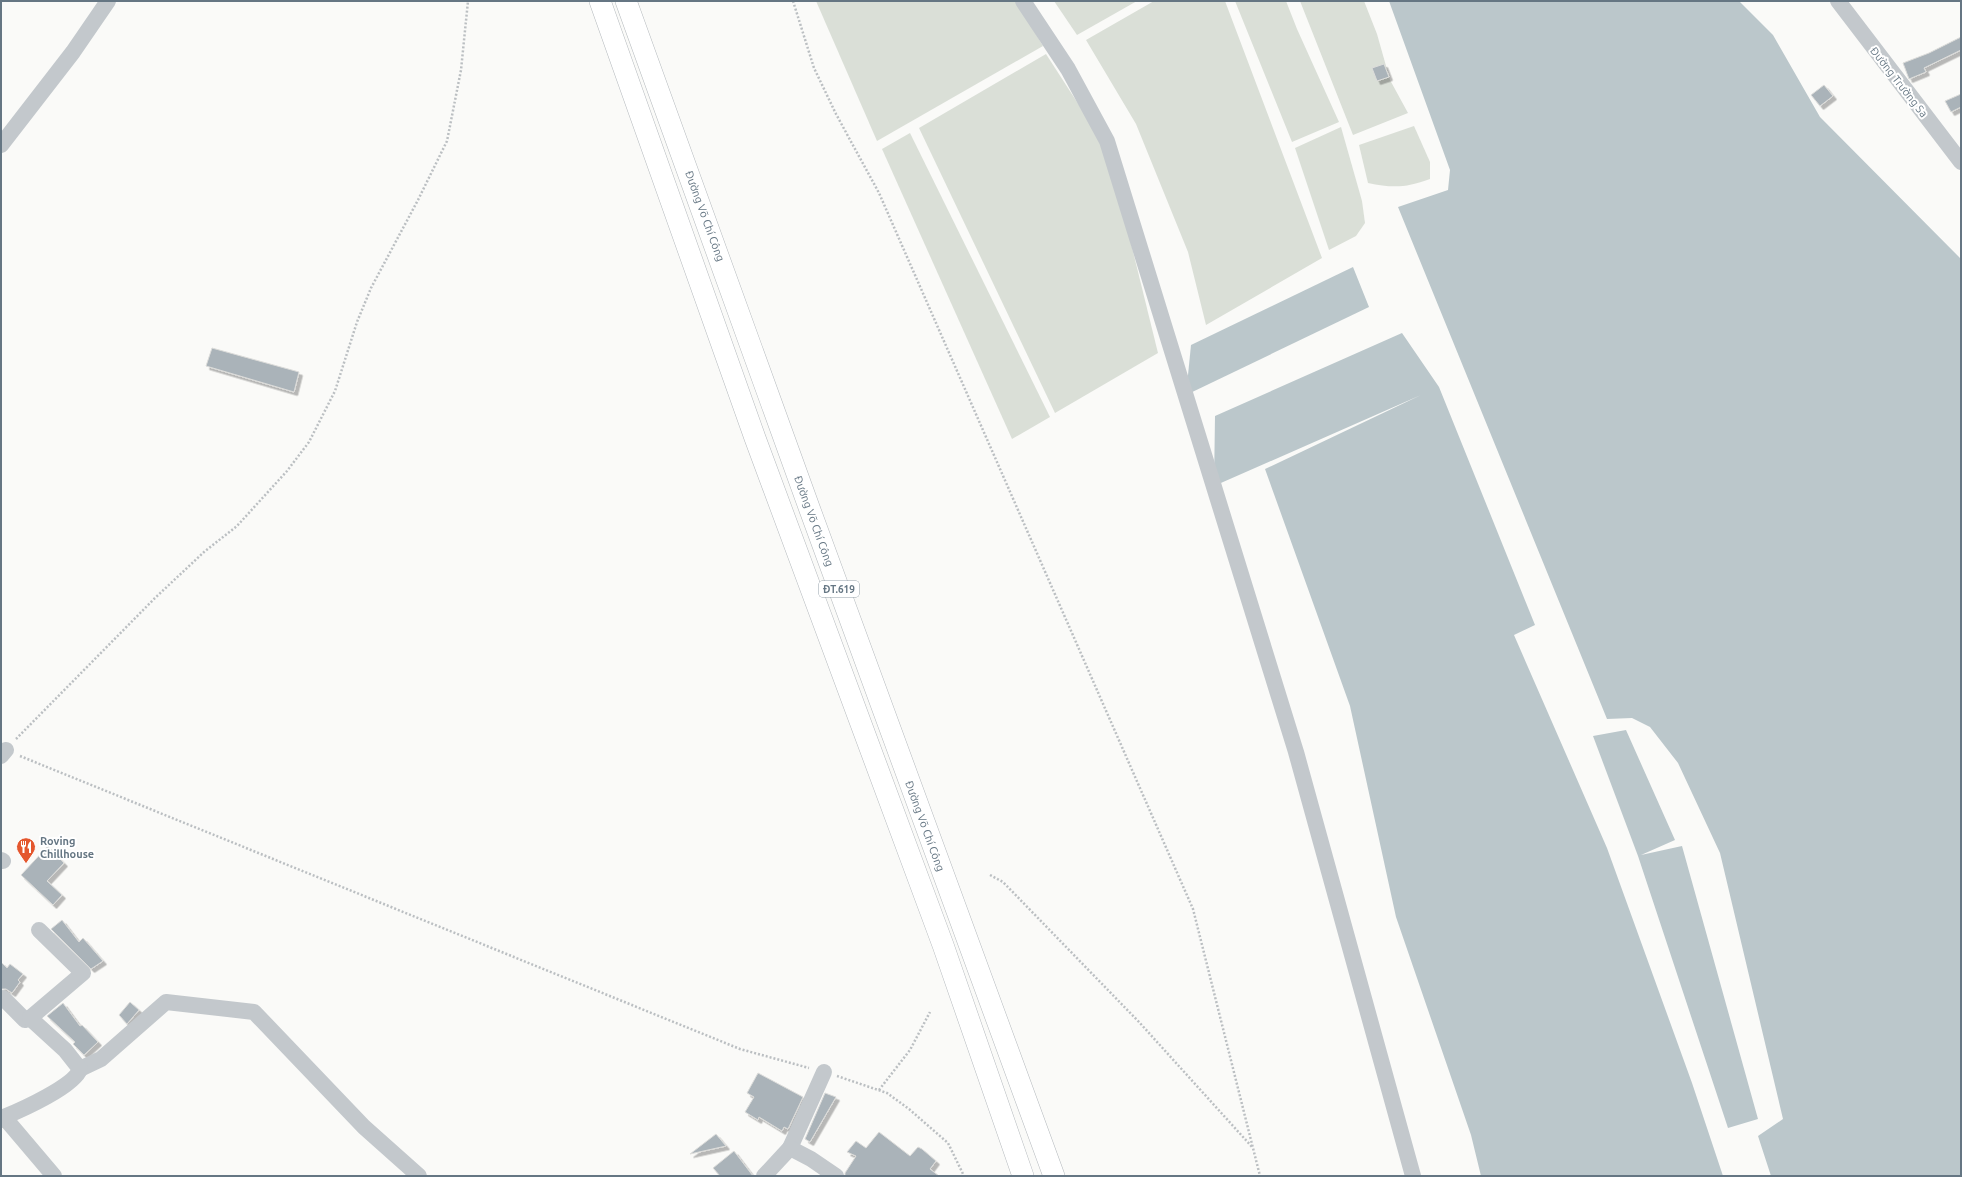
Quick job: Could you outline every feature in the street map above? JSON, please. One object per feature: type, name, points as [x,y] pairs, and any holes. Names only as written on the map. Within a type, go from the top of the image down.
[{"type":"main road","name":"ĐT.619","points":[[600,1],[755,438],[943,945],[1023,1176]]},
{"type":"main road","name":"Đường Võ Chí Công","points":[[626,1],[810,510],[1054,1176]]},
{"type":"street","points":[[1,145],[73,52],[108,1]]},
{"type":"street","points":[[1023,1],[1068,69],[1107,141],[1296,752],[1413,1176]]},
{"type":"street","name":"Đường Trường Sa","points":[[1838,1],[1961,162]]},
{"type":"street","points":[[3,998],[25,1020],[30,1018],[83,973],[39,930]]},
{"type":"street","points":[[54,1176],[3,1119],[40,1101],[79,1073],[80,1069],[101,1059],[166,1002],[254,1012],[364,1127],[418,1176]]},
{"type":"street","points":[[30,1018],[65,1050],[80,1069]]},
{"type":"street","points":[[764,1176],[790,1148],[824,1072]]},
{"type":"street","points":[[790,1148],[836,1176]]},
{"type":"path","points":[[468,1],[461,70],[447,141],[428,181],[371,288],[357,322],[335,391],[309,442],[287,471],[237,526],[204,552],[155,598],[27,727],[4,753],[740,1049],[824,1072],[887,1093],[909,1109],[948,1143],[964,1176]]},
{"type":"path","points":[[793,1],[814,68],[836,114],[879,193],[1193,909],[1260,1176]]},
{"type":"path","points":[[990,876],[1003,882],[1139,1022],[1254,1149]]},
{"type":"path","points":[[879,1090],[910,1050],[930,1012]]},
{"type":"shaded area","points":[[816,1],[1016,1],[1043,46],[877,141]]},
{"type":"shaded area","points":[[1054,1],[1137,1],[1077,35]]},
{"type":"shaded area","points":[[1154,1],[1225,1],[1322,258],[1206,325],[1188,252],[1136,124],[1086,40]]},
{"type":"shaded area","points":[[1235,1],[1286,1],[1339,122],[1292,142]]},
{"type":"shaded area","points":[[1300,1],[1364,1],[1377,34],[1390,80],[1408,113],[1353,135]]},
{"type":"shaded area","points":[[1389,1],[1739,1],[1773,35],[1820,117],[1961,259],[1961,1176],[1771,1176],[1758,1136],[1783,1119],[1720,853],[1678,763],[1650,727],[1632,718],[1607,719],[1398,207],[1448,190],[1450,170]]},
{"type":"shaded area","points":[[1046,54],[1108,150],[1158,353],[1055,413],[919,128]]},
{"type":"shaded area","points":[[1414,126],[1430,162],[1430,179],[1406,186],[1384,186],[1368,183],[1359,145]]},
{"type":"shaded area","points":[[1341,127],[1362,201],[1365,223],[1356,236],[1329,250],[1295,148]]},
{"type":"shaded area","points":[[910,133],[1050,417],[1012,439],[882,149]]},
{"type":"shaded area","points":[[1353,267],[1369,307],[1186,395],[1191,345]]},
{"type":"shaded area","points":[[1402,333],[1439,387],[1535,625],[1514,635],[1607,848],[1692,1083],[1723,1176],[1481,1176],[1471,1135],[1396,917],[1350,706],[1265,469],[1421,395],[1214,486],[1215,416]]},
{"type":"shaded area","points":[[1626,730],[1675,840],[1641,855],[1682,846],[1758,1119],[1728,1128],[1638,856],[1593,736]]},
{"type":"building","points":[[1961,37],[1961,50],[1924,68],[1926,72],[1909,79],[1903,63],[1929,53]]},
{"type":"building","points":[[1384,64],[1389,77],[1377,81],[1372,68]]},
{"type":"building","points":[[1824,85],[1833,96],[1820,106],[1811,95]]},
{"type":"building","points":[[1961,94],[1961,107],[1951,112],[1945,101]]},
{"type":"building","points":[[212,348],[299,372],[294,392],[206,366]]},
{"type":"building","points":[[48,846],[64,863],[47,881],[62,895],[53,905],[21,875]]},
{"type":"building","points":[[62,920],[79,942],[83,938],[103,961],[91,969],[51,929]]},
{"type":"building","points":[[1,962],[7,968],[10,964],[23,974],[18,980],[20,982],[12,993],[6,989],[1,989]]},
{"type":"building","points":[[130,1002],[139,1010],[127,1024],[119,1015]]},
{"type":"building","points":[[63,1003],[80,1026],[82,1025],[98,1042],[84,1055],[73,1044],[75,1042],[47,1016]]},
{"type":"building","points":[[758,1073],[803,1097],[788,1129],[784,1127],[782,1131],[759,1117],[758,1120],[745,1112],[754,1097],[747,1093]]},
{"type":"building","points":[[825,1093],[836,1097],[810,1142],[805,1139]]},
{"type":"building","points":[[879,1132],[910,1156],[918,1147],[922,1149],[936,1161],[930,1169],[939,1176],[845,1176],[845,1173],[856,1156],[847,1152],[856,1141],[866,1148]]},
{"type":"building","points":[[716,1134],[726,1146],[690,1154]]},
{"type":"building","points":[[734,1151],[753,1176],[720,1176],[713,1168]]},
{"type":"place","name":"Roving Chillhouse","points":[[26,864]]}]
